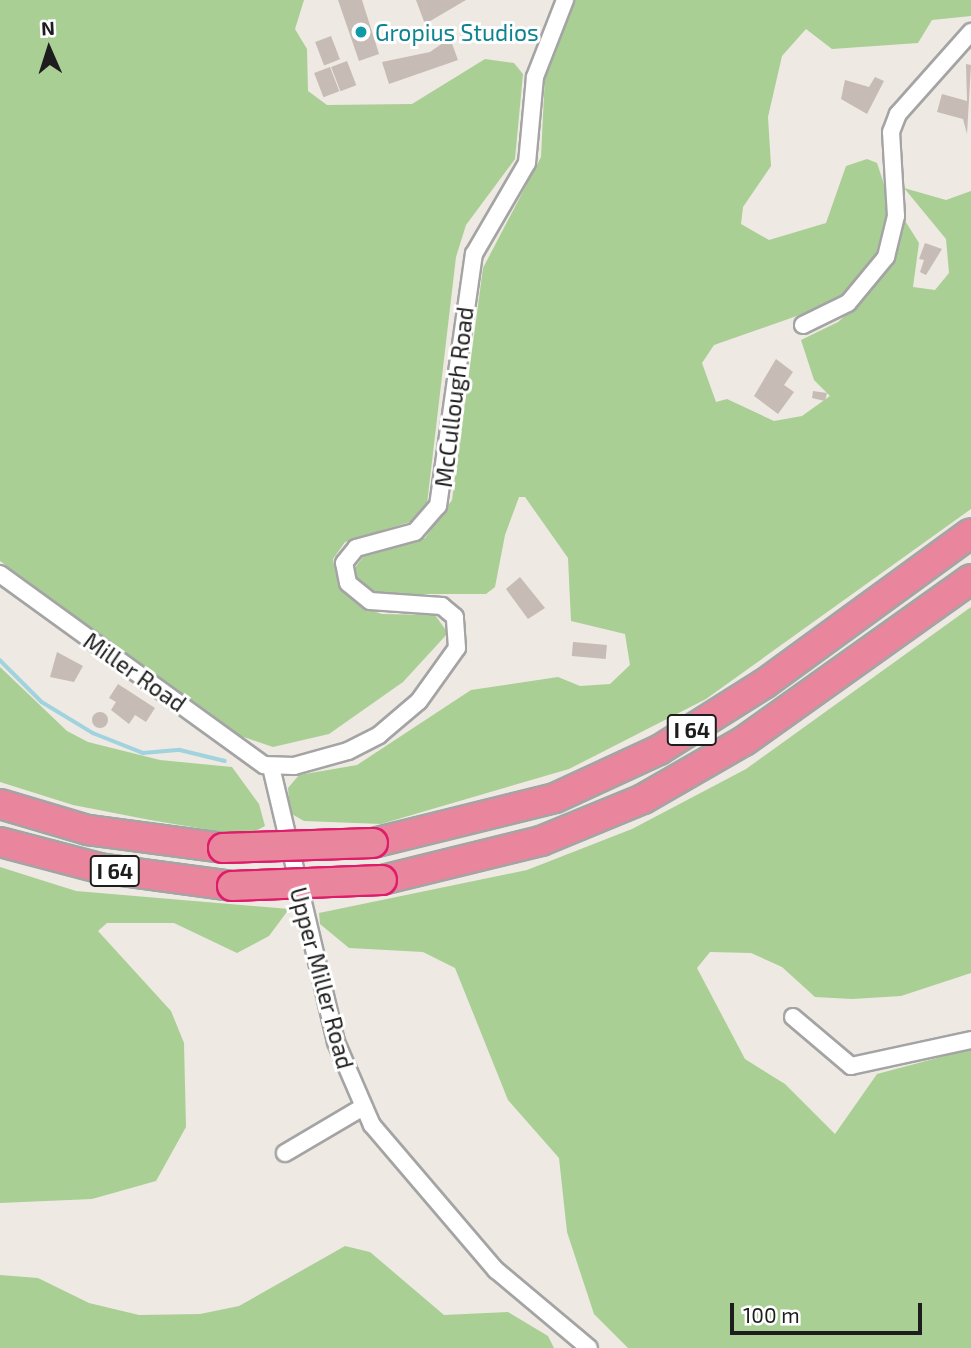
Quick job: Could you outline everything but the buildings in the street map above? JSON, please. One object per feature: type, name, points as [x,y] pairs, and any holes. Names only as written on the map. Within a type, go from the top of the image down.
[{"type":"highway","name":"I 64","points":[[0,804],[101,832],[223,848],[373,843],[555,798],[659,750],[764,684],[971,533]]},
{"type":"highway","name":"I 64","points":[[0,842],[110,870],[232,886],[382,880],[541,841],[643,799],[767,725],[971,579]]},
{"type":"street","name":"McCullough Road","points":[[271,767],[309,763],[379,735],[431,689],[457,648],[458,624],[450,610],[370,601],[348,583],[344,563],[356,548],[415,532],[438,506],[472,263],[527,163],[537,66],[565,0]]},
{"type":"street","points":[[803,325],[848,303],[886,257],[895,216],[891,132],[898,114],[971,32]]},
{"type":"street","name":"Miller Road","points":[[0,574],[271,767]]},
{"type":"street","name":"Upper Miller Road","points":[[271,767],[275,804],[336,1042],[363,1107],[396,1159],[496,1270],[589,1348]]},
{"type":"street","points":[[793,1017],[851,1066],[971,1040]]},
{"type":"street","points":[[285,1153],[363,1107]]},
{"type":"green space","points":[[0,0],[304,0],[295,29],[307,49],[308,91],[327,105],[412,104],[485,59],[514,63],[523,74],[515,159],[466,225],[456,257],[427,504],[413,521],[345,542],[333,559],[339,589],[361,607],[382,614],[435,615],[448,633],[403,682],[329,734],[273,747],[238,735],[0,561]]},
{"type":"green space","points":[[574,0],[971,0],[971,16],[932,20],[918,43],[832,49],[806,29],[782,56],[768,117],[771,166],[743,207],[741,224],[769,240],[826,223],[846,166],[867,159],[877,163],[888,196],[884,247],[842,300],[714,345],[702,363],[716,402],[727,399],[774,421],[802,416],[830,396],[814,380],[801,340],[838,322],[866,297],[898,247],[902,216],[919,243],[913,287],[935,290],[949,273],[946,239],[904,188],[946,200],[971,191],[971,509],[706,699],[569,769],[381,824],[304,821],[290,813],[288,788],[299,775],[357,765],[471,690],[558,677],[580,686],[610,684],[630,665],[625,634],[571,621],[568,558],[525,497],[519,497],[505,535],[495,587],[486,594],[375,594],[360,585],[354,569],[366,553],[425,538],[452,500],[483,268],[541,157],[545,75]]},
{"type":"green space","points":[[971,607],[971,973],[901,996],[852,999],[815,997],[782,967],[751,953],[710,952],[697,968],[745,1059],[785,1084],[835,1134],[877,1074],[971,1049],[971,1348],[628,1348],[594,1314],[567,1232],[559,1158],[508,1100],[455,968],[423,952],[349,948],[320,924],[319,913],[527,870],[632,829],[746,769]]},
{"type":"green space","points":[[0,667],[67,731],[88,742],[160,760],[232,767],[259,804],[265,826],[246,836],[73,805],[0,782]]},
{"type":"green space","points":[[0,867],[76,891],[289,909],[269,936],[237,953],[174,923],[107,923],[98,931],[171,1011],[184,1043],[186,1127],[156,1181],[92,1199],[0,1203]]},
{"type":"green space","points":[[345,1246],[370,1252],[444,1315],[508,1312],[548,1336],[554,1348],[0,1348],[0,1275],[38,1278],[89,1303],[139,1315],[200,1314],[239,1306]]},
{"type":"waterway","points":[[0,660],[42,702],[93,733],[143,753],[180,750],[225,761]]},
{"type":"place","name":"Gropius Studios","points":[[361,32]]}]
